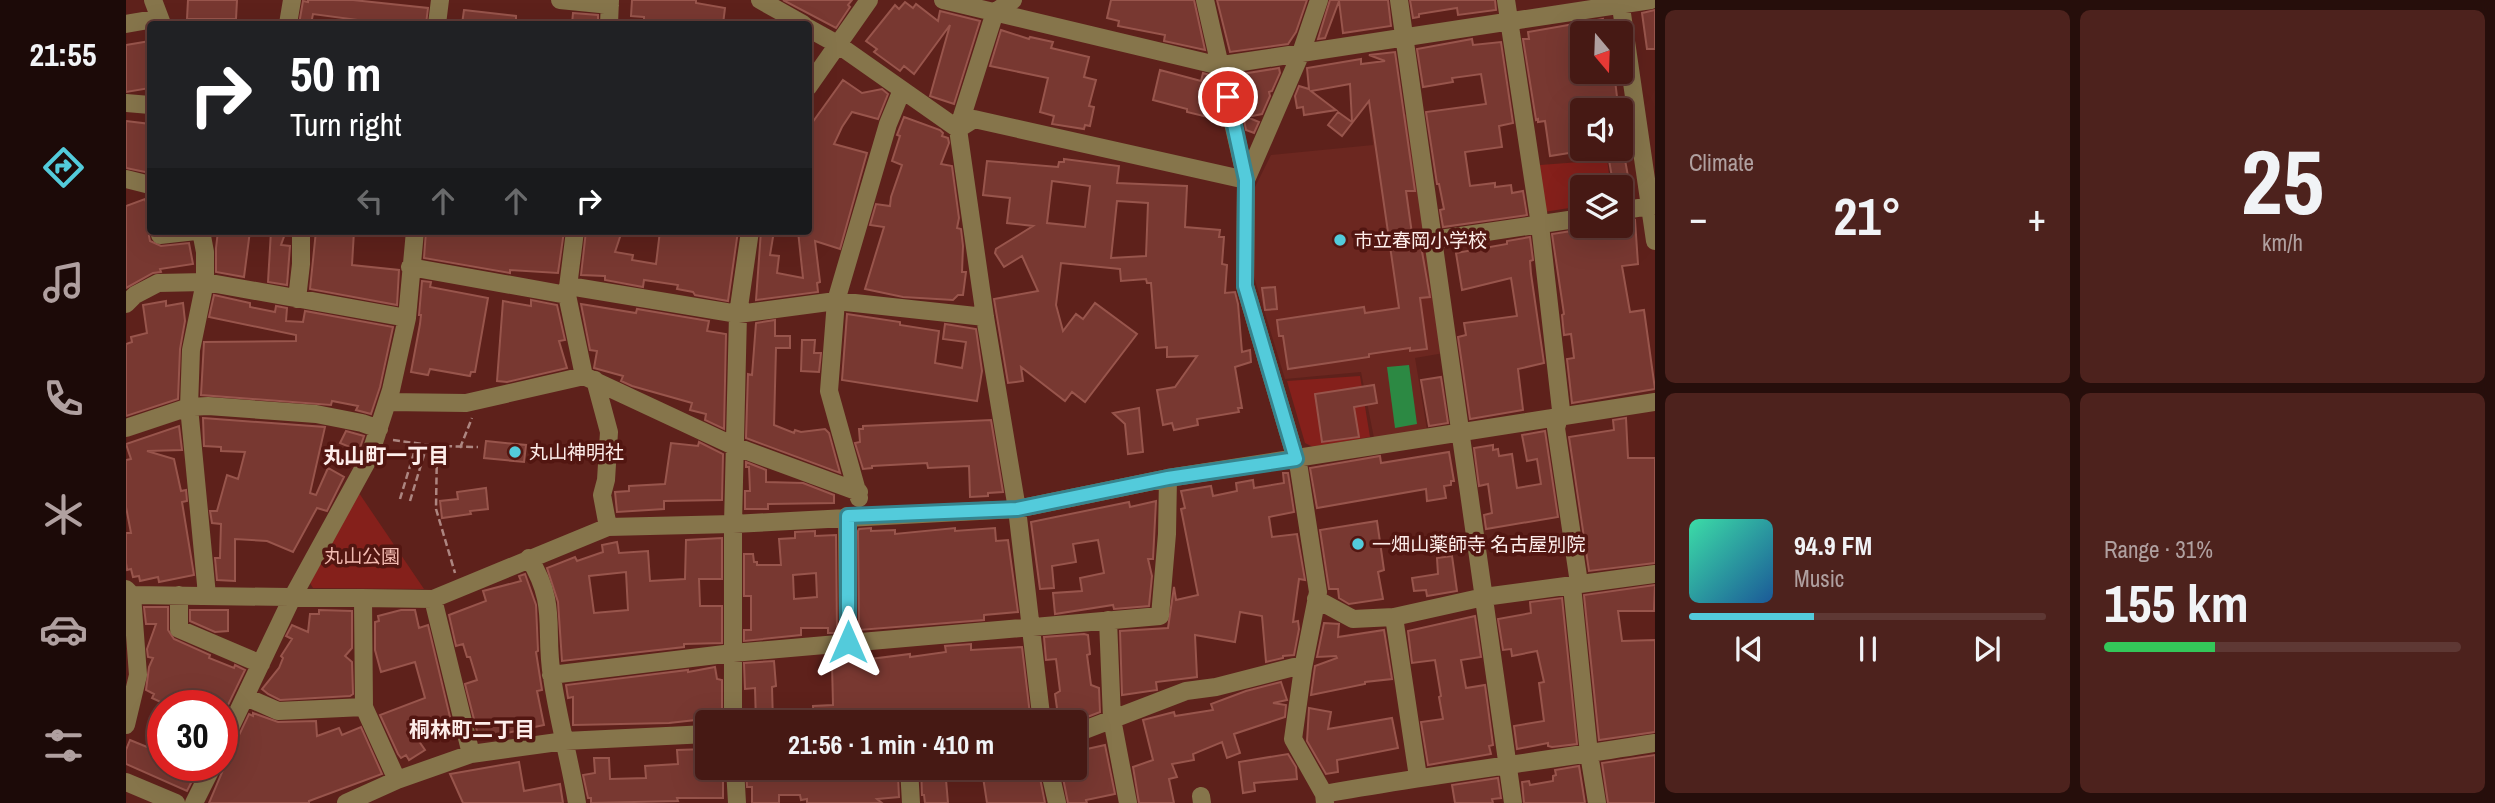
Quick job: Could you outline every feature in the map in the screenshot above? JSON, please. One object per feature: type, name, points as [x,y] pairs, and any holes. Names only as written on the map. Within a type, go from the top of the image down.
[{"type":"street","points":[[153,0],[161,21]]},
{"type":"street","points":[[288,21],[292,0]]},
{"type":"street","points":[[438,21],[440,0]]},
{"type":"street","points":[[561,0],[610,3],[609,21]]},
{"type":"street","points":[[760,0],[798,21]]},
{"type":"street","points":[[812,81],[869,0]]},
{"type":"street","points":[[943,0],[1212,64],[1509,22],[1620,2],[1651,0]]},
{"type":"street","points":[[1013,0],[995,12],[958,129],[985,317],[1017,509],[1041,710]]},
{"type":"street","points":[[1205,0],[1246,180],[1245,286],[1296,459],[1318,592],[1293,739],[1324,799],[1418,777],[1655,743]]},
{"type":"street","points":[[1246,180],[1301,53],[1319,0]]},
{"type":"street","points":[[1399,0],[1513,803]]},
{"type":"street","points":[[1506,0],[1540,225],[1562,410],[1556,428],[1575,584],[1589,754],[1597,803]]},
{"type":"street","points":[[1620,2],[1652,205],[1655,241]]},
{"type":"street","points":[[126,24],[147,22]]},
{"type":"street","points":[[812,30],[837,44],[958,129]]},
{"type":"street","points":[[848,642],[854,516],[859,492],[830,391],[836,301],[888,124],[902,90]]},
{"type":"street","points":[[126,103],[147,105]]},
{"type":"street","points":[[958,129],[974,119],[1246,180]]},
{"type":"street","points":[[1633,209],[1652,205]]},
{"type":"street","points":[[1433,240],[1570,220]]},
{"type":"street","points":[[202,235],[205,282],[191,350],[190,407],[207,595]]},
{"type":"street","points":[[297,299],[301,235]]},
{"type":"street","points":[[238,712],[292,598],[369,458],[387,402],[407,318],[414,235]]},
{"type":"street","points":[[575,235],[568,291],[589,378],[609,432],[606,480],[602,495],[608,527]]},
{"type":"street","points":[[733,710],[733,524],[738,314],[749,235]]},
{"type":"street","points":[[410,267],[738,314],[836,301],[985,317]]},
{"type":"street","points":[[126,304],[135,295],[158,283],[205,282],[407,318]]},
{"type":"street","points":[[387,402],[466,403],[589,378],[734,446],[859,492]]},
{"type":"street","points":[[126,725],[138,675],[131,631],[129,592],[292,598],[433,599],[608,527],[733,524],[1017,509],[1168,478],[1655,402]]},
{"type":"street","points":[[126,428],[190,407],[316,414],[362,423],[377,433]]},
{"type":"street","points":[[551,675],[733,653],[1160,616],[1167,534],[1168,478]]},
{"type":"street","points":[[529,558],[540,577],[550,610],[551,675],[577,803]]},
{"type":"street","points":[[1316,599],[1353,619],[1394,617],[1485,597],[1655,574]]},
{"type":"street","points":[[179,595],[179,629],[261,664]]},
{"type":"street","points":[[363,599],[364,707],[397,779]]},
{"type":"street","points":[[433,599],[471,754]]},
{"type":"street","points":[[1394,617],[1418,777]]},
{"type":"street","points":[[1108,620],[1112,719],[1128,803]]},
{"type":"street","points":[[1087,729],[1186,691],[1216,687],[1294,667],[1303,668]]},
{"type":"street","points":[[246,696],[278,711],[364,707]]},
{"type":"street","points":[[346,803],[397,779],[471,754],[565,741],[695,735]]},
{"type":"street","points":[[736,780],[737,803]]},
{"type":"street","points":[[910,780],[911,803]]},
{"type":"street","points":[[1052,780],[1057,803]]},
{"type":"street","points":[[194,803],[205,781]]},
{"type":"street","points":[[126,782],[176,803]]},
{"type":"path","points":[[460,448],[479,400]]},
{"type":"path","points":[[377,433],[427,445],[478,447]]},
{"type":"path","points":[[400,499],[416,443]]},
{"type":"path","points":[[410,501],[427,445]]},
{"type":"path","points":[[437,446],[436,509],[459,589]]},
{"type":"shaded area","name":"市立春岡小学校","points":[[1408,114],[1444,353],[1415,358],[1427,430],[1374,438],[1361,372],[1285,379],[1254,277],[1253,203],[1255,187],[1271,155],[1373,145],[1370,118]]},
{"type":"shaded area","points":[[1409,365],[1417,424],[1395,428],[1387,367]]},
{"type":"green space","points":[[1607,161],[1609,175],[1570,175],[1570,208],[1544,212],[1540,165]]},
{"type":"green space","points":[[1360,376],[1370,437],[1313,447],[1305,443],[1287,381]]},
{"type":"green space","name":"丸山公園","points":[[359,493],[424,589],[313,588],[310,583]]},
{"type":"building","points":[[188,0],[237,0],[236,19],[187,19]]},
{"type":"building","points":[[353,0],[428,8],[426,21],[366,21],[313,14],[312,21],[300,21],[303,1]]},
{"type":"building","points":[[632,0],[696,0],[696,3],[725,8],[723,21],[644,21],[644,17],[631,16]]},
{"type":"building","points":[[783,0],[852,0],[836,28]]},
{"type":"building","points":[[1111,0],[1194,0],[1205,50],[1164,41],[1165,35],[1118,26],[1119,21],[1107,18]]},
{"type":"building","points":[[1217,0],[1307,0],[1296,32],[1288,44],[1230,52]]},
{"type":"building","points":[[1330,0],[1388,0],[1391,26],[1343,33],[1339,1],[1325,38],[1318,39]]},
{"type":"building","points":[[1410,0],[1495,0],[1496,10],[1458,15],[1457,8],[1419,14],[1419,17],[1413,18]]},
{"type":"building","points":[[905,2],[913,8],[916,4],[938,21],[940,11],[980,21],[954,104],[930,96],[950,25],[914,74],[904,66],[900,71],[874,52],[877,49],[866,41],[895,5],[899,9]]},
{"type":"building","points":[[464,10],[516,16],[516,21],[462,21]]},
{"type":"building","points":[[1655,10],[1655,49],[1647,49],[1642,13]]},
{"type":"building","points":[[573,13],[598,15],[598,21],[572,21]]},
{"type":"building","points":[[1570,25],[1570,84],[1615,84],[1617,98],[1570,98],[1570,153],[1550,156],[1545,121],[1536,120],[1523,39],[1529,39],[1528,32]]},
{"type":"building","points":[[1001,30],[1029,39],[1030,37],[1053,42],[1051,48],[1089,57],[1084,77],[1096,80],[1089,106],[1094,107],[1090,126],[1085,125],[1084,129],[1052,124],[1054,116],[1040,112],[1048,78],[990,66]]},
{"type":"building","points":[[1472,39],[1473,45],[1501,42],[1513,123],[1499,126],[1502,147],[1465,152],[1470,186],[1495,183],[1495,187],[1511,185],[1512,193],[1523,191],[1527,215],[1443,227],[1440,210],[1444,209],[1437,184],[1426,112],[1486,104],[1481,74],[1452,78],[1453,82],[1423,87],[1417,49]]},
{"type":"building","points":[[147,42],[147,88],[126,92],[126,45]]},
{"type":"building","points":[[1395,52],[1415,191],[1406,191],[1413,241],[1420,240],[1430,297],[1420,298],[1427,349],[1410,351],[1410,348],[1288,369],[1283,336],[1279,336],[1277,320],[1364,307],[1365,313],[1399,308],[1369,101],[1342,136],[1328,125],[1338,112],[1352,122],[1350,84],[1311,91],[1336,110],[1304,115],[1303,107],[1297,108],[1295,96],[1299,86],[1309,89],[1307,68],[1361,59],[1361,64],[1385,61],[1369,55]]},
{"type":"building","points":[[1279,68],[1280,73],[1269,92],[1270,96],[1262,114],[1247,117],[1259,122],[1254,133],[1246,130],[1235,75]]},
{"type":"building","points":[[1160,70],[1201,81],[1203,73],[1210,75],[1220,120],[1153,100]]},
{"type":"building","points":[[843,80],[862,93],[882,89],[888,94],[878,119],[852,112],[834,144],[867,153],[840,249],[815,241],[820,282],[817,283],[818,292],[756,300],[761,235],[773,235],[770,255],[779,256],[777,273],[803,278],[798,235],[812,235],[812,123]]},
{"type":"building","points":[[904,117],[940,130],[942,136],[948,138],[949,143],[941,164],[952,166],[959,218],[957,228],[961,229],[963,246],[962,272],[966,272],[963,295],[958,295],[953,300],[903,297],[865,289],[884,227],[870,225],[876,204],[890,206],[902,165],[892,161]]},
{"type":"building","points":[[126,121],[147,124],[147,172],[126,168]]},
{"type":"building","points":[[1064,159],[1119,166],[1117,183],[1187,186],[1185,227],[1220,230],[1219,237],[1224,237],[1222,264],[1227,265],[1225,293],[1235,292],[1242,352],[1250,350],[1251,362],[1235,367],[1242,408],[1238,408],[1239,412],[1197,419],[1198,425],[1174,430],[1172,423],[1163,425],[1157,390],[1175,387],[1197,356],[1167,357],[1167,347],[1156,348],[1151,283],[1147,283],[1146,279],[1121,281],[1120,269],[1061,263],[1056,305],[1063,331],[1076,314],[1083,319],[1095,303],[1137,334],[1085,402],[1072,392],[1065,401],[1021,367],[1023,381],[1008,383],[994,299],[1038,291],[1022,256],[1004,267],[995,253],[996,249],[1033,226],[1007,223],[1010,198],[983,195],[987,161],[1058,167],[1059,162],[1064,162]],"holes":[[[1052,181],[1090,186],[1085,227],[1047,223]],[[1117,201],[1148,203],[1146,256],[1111,258]]]},
{"type":"building","points":[[1609,161],[1625,161],[1628,175],[1612,175]]},
{"type":"building","points":[[145,199],[147,235],[150,241],[161,246],[189,243],[193,264],[160,269],[161,272],[153,273],[126,288],[126,206]]},
{"type":"building","points":[[1633,220],[1638,264],[1622,266],[1630,312],[1644,310],[1655,389],[1572,403],[1567,359],[1574,358],[1571,334],[1564,335],[1564,314],[1552,234],[1570,231],[1570,238],[1633,238]]},
{"type":"building","points":[[218,235],[249,235],[244,277],[216,272]]},
{"type":"building","points":[[271,235],[285,235],[281,245],[290,246],[287,285],[268,282]]},
{"type":"building","points":[[316,235],[354,235],[352,265],[399,270],[397,305],[310,289]]},
{"type":"building","points":[[426,235],[563,235],[558,273],[510,270],[510,273],[424,258]]},
{"type":"building","points":[[586,235],[621,235],[615,252],[633,255],[632,260],[656,264],[660,235],[737,235],[728,301],[695,295],[693,292],[677,289],[678,285],[644,280],[643,287],[605,280],[605,276],[581,275]]},
{"type":"building","points":[[1530,237],[1533,260],[1530,261],[1531,274],[1544,363],[1518,369],[1523,410],[1470,419],[1458,337],[1466,335],[1464,323],[1517,316],[1511,278],[1462,290],[1456,253]]},
{"type":"building","points":[[422,281],[431,282],[430,287],[488,298],[475,372],[471,372],[470,376],[430,369],[428,375],[411,372],[420,324]]},
{"type":"building","points":[[1275,287],[1277,309],[1265,310],[1262,288]]},
{"type":"building","points":[[214,295],[275,312],[276,306],[287,308],[286,321],[303,322],[305,311],[393,327],[380,387],[371,414],[356,410],[358,406],[332,401],[331,405],[201,395],[204,342],[296,341],[296,335],[209,317]]},
{"type":"building","points":[[531,300],[557,305],[565,340],[559,341],[567,368],[507,382],[497,381],[503,301],[531,306]]},
{"type":"building","points":[[166,301],[166,306],[183,303],[185,321],[180,349],[178,399],[126,416],[126,344],[132,342],[131,337],[147,333],[143,305]]},
{"type":"building","points":[[581,304],[636,313],[637,309],[709,321],[707,331],[726,334],[724,429],[705,420],[706,414],[690,410],[692,403],[632,386],[621,381],[623,376],[594,368],[597,351],[590,350]]},
{"type":"building","points":[[847,314],[939,331],[935,363],[962,368],[966,342],[943,339],[945,324],[976,329],[982,371],[977,401],[842,380]]},
{"type":"building","points":[[775,320],[775,336],[790,336],[790,348],[776,348],[774,425],[794,433],[795,430],[801,432],[825,429],[829,433],[840,473],[746,438],[748,374],[752,375],[756,323]]},
{"type":"building","points":[[802,340],[815,340],[814,353],[821,353],[819,372],[801,371]]},
{"type":"building","points":[[1441,377],[1448,423],[1429,426],[1421,380]]},
{"type":"building","points":[[1374,385],[1377,403],[1354,407],[1359,437],[1322,442],[1315,394]]},
{"type":"building","points":[[1139,408],[1143,452],[1128,454],[1125,424],[1113,413]]},
{"type":"building","points":[[203,418],[325,427],[310,493],[316,495],[328,468],[344,477],[327,511],[317,508],[293,552],[267,541],[235,539],[235,581],[217,580],[215,558],[220,558],[221,524],[212,523],[210,511],[217,511],[227,475],[238,479],[245,452],[221,451],[221,447],[204,446]]},
{"type":"building","points":[[1626,418],[1628,458],[1655,458],[1655,563],[1589,571],[1569,437],[1614,430],[1613,420]]},
{"type":"building","points":[[991,420],[1003,492],[988,493],[988,496],[970,497],[969,466],[928,468],[927,463],[872,466],[863,469],[855,443],[860,442],[859,429],[863,429],[863,426]]},
{"type":"building","points":[[179,426],[182,450],[147,451],[174,459],[181,491],[186,490],[187,501],[182,502],[194,575],[159,582],[158,577],[140,581],[139,576],[133,577],[131,569],[127,570],[126,563],[126,533],[131,533],[126,507],[126,460],[131,459],[126,444]]},
{"type":"building","points":[[346,431],[364,436],[359,451],[340,443]]},
{"type":"building","points":[[1545,431],[1558,517],[1486,529],[1484,515],[1492,513],[1488,484],[1479,486],[1474,448],[1493,445],[1493,450],[1498,449],[1499,456],[1512,454],[1517,488],[1541,484],[1537,459],[1527,461],[1522,435]]},
{"type":"building","points":[[486,441],[526,445],[524,462],[484,458]]},
{"type":"building","points":[[699,442],[723,454],[722,500],[664,501],[664,509],[617,512],[615,492],[629,491],[629,486],[665,484],[671,443],[698,446]]},
{"type":"building","points":[[1449,452],[1454,481],[1451,481],[1451,485],[1444,486],[1446,498],[1427,501],[1426,489],[1317,508],[1310,468],[1380,456],[1381,463]]},
{"type":"building","points":[[746,462],[766,470],[766,482],[803,483],[834,495],[834,503],[768,504],[768,509],[745,509],[745,491],[750,491],[749,467],[746,467]]},
{"type":"building","points":[[1283,473],[1288,473],[1294,512],[1269,517],[1272,537],[1297,534],[1305,580],[1299,579],[1293,622],[1298,621],[1299,629],[1294,655],[1266,662],[1262,616],[1240,612],[1235,642],[1195,635],[1197,677],[1156,682],[1157,690],[1122,695],[1120,631],[1168,628],[1174,587],[1176,600],[1198,595],[1181,509],[1185,508],[1181,491],[1211,486],[1213,496],[1237,491],[1236,483],[1253,480],[1254,488],[1284,483]]},
{"type":"building","points":[[486,488],[488,509],[442,518],[440,501],[458,499],[457,492]]},
{"type":"building","points":[[1156,501],[1153,559],[1148,559],[1152,576],[1149,606],[1114,609],[1113,605],[1055,614],[1053,593],[1082,591],[1080,578],[1104,573],[1098,540],[1073,544],[1076,562],[1052,566],[1054,588],[1040,589],[1031,522],[1129,502],[1130,507]]},
{"type":"building","points":[[1377,521],[1384,570],[1378,572],[1383,599],[1349,604],[1339,598],[1338,589],[1329,589],[1320,530]]},
{"type":"building","points":[[871,528],[871,531],[895,530],[895,534],[955,528],[955,531],[995,528],[996,541],[1008,540],[1018,612],[984,615],[984,620],[859,630],[858,531]]},
{"type":"building","points":[[815,531],[815,536],[836,535],[837,633],[828,633],[828,628],[801,628],[801,635],[744,641],[744,630],[751,630],[751,596],[744,596],[744,554],[753,554],[757,565],[781,565],[779,539],[795,538],[795,532]],"holes":[[[816,573],[817,597],[794,599],[793,575]]]},
{"type":"building","points":[[722,538],[722,579],[699,579],[700,606],[722,606],[722,643],[684,644],[684,647],[562,661],[558,602],[547,568],[575,557],[577,561],[603,552],[602,545],[617,542],[619,553],[648,551],[650,581],[685,579],[686,540]],"holes":[[[626,572],[628,610],[594,613],[589,576]]]},
{"type":"building","points":[[1452,556],[1457,591],[1427,596],[1426,590],[1414,591],[1412,578],[1438,574],[1437,558]]},
{"type":"building","points":[[525,574],[536,605],[536,652],[542,690],[537,691],[544,725],[479,739],[465,684],[477,680],[463,644],[456,646],[449,615],[486,601],[483,591],[521,581],[519,576]]},
{"type":"building","points":[[1655,585],[1654,611],[1618,611],[1622,641],[1655,640],[1655,732],[1599,740],[1584,595]]},
{"type":"building","points":[[1562,598],[1577,744],[1552,747],[1548,746],[1548,743],[1517,749],[1514,726],[1544,721],[1539,683],[1544,682],[1537,651],[1512,656],[1511,649],[1503,650],[1498,619],[1531,613],[1530,602]]},
{"type":"building","points":[[144,607],[168,607],[168,630],[174,639],[210,655],[209,658],[245,670],[235,690],[146,690],[153,658],[148,657],[147,649],[156,624],[146,624]]},
{"type":"building","points":[[190,610],[228,610],[228,631],[215,632],[190,621]]},
{"type":"building","points":[[319,610],[352,611],[352,648],[345,656],[352,662],[353,694],[280,700],[268,694],[262,689],[279,668],[283,658],[281,656],[292,639],[286,636],[292,625],[308,632],[310,614],[319,614]]},
{"type":"building","points":[[401,610],[415,610],[419,628],[428,625],[450,717],[414,734],[425,750],[409,760],[406,755],[401,758],[398,754],[380,715],[425,698],[415,662],[381,672],[375,650],[375,622],[379,621],[378,616]]},
{"type":"building","points":[[1475,616],[1481,657],[1461,660],[1466,688],[1485,685],[1493,745],[1489,746],[1491,754],[1428,765],[1421,722],[1443,719],[1441,696],[1435,660],[1412,663],[1408,631]]},
{"type":"building","points":[[1324,623],[1339,624],[1338,637],[1384,630],[1392,679],[1365,682],[1311,695],[1315,666],[1337,658],[1317,657]]},
{"type":"building","points":[[1088,635],[1090,654],[1087,655],[1091,685],[1099,688],[1100,712],[1087,717],[1087,710],[1057,710],[1055,694],[1060,691],[1056,659],[1046,660],[1044,637]]},
{"type":"building","points":[[971,644],[971,650],[1022,647],[1029,710],[813,710],[813,706],[833,705],[832,665],[829,665],[829,656],[854,656],[854,661],[910,654],[910,657],[946,652],[945,646]]},
{"type":"building","points":[[774,661],[776,686],[772,687],[773,710],[756,710],[755,688],[745,689],[744,663]]},
{"type":"building","points":[[715,667],[717,679],[722,680],[722,710],[695,710],[695,720],[669,723],[573,725],[573,697],[568,698],[566,685]]},
{"type":"building","points":[[1281,682],[1287,700],[1273,703],[1286,705],[1285,717],[1234,734],[1240,753],[1227,758],[1222,742],[1193,754],[1194,760],[1172,764],[1177,777],[1169,779],[1174,803],[1139,803],[1133,767],[1153,760],[1143,720],[1174,712],[1175,716],[1213,710],[1211,704]]},
{"type":"building","points":[[1309,708],[1331,712],[1328,729],[1392,718],[1398,748],[1337,760],[1338,772],[1326,774],[1307,741]]},
{"type":"building","points":[[253,713],[278,722],[316,721],[317,736],[339,728],[342,735],[361,727],[382,774],[309,803],[209,803],[218,781],[238,781],[238,737],[249,714],[253,716]]},
{"type":"building","points":[[130,740],[147,747],[147,773],[126,764],[126,750]]},
{"type":"building","points":[[1105,745],[1115,794],[1086,800],[1087,803],[1068,803],[1063,780],[1087,780],[1087,749]]},
{"type":"building","points":[[695,749],[695,780],[723,780],[723,798],[591,803],[591,798],[588,798],[583,775],[595,773],[594,758],[609,758],[610,779],[646,778],[645,766],[678,764],[677,750]]},
{"type":"building","points":[[1288,754],[1296,767],[1297,779],[1254,783],[1255,791],[1243,793],[1239,762]]},
{"type":"building","points":[[1655,755],[1655,803],[1608,803],[1602,763]]},
{"type":"building","points":[[519,762],[524,791],[560,784],[563,803],[463,803],[450,774]]},
{"type":"building","points":[[1579,766],[1585,803],[1524,803],[1522,782],[1529,781],[1530,785],[1553,781],[1555,770]]},
{"type":"building","points":[[1498,778],[1501,798],[1492,799],[1493,803],[1455,803],[1452,785]]},
{"type":"building","points":[[747,780],[898,780],[899,797],[877,799],[882,803],[807,803],[807,799],[801,800],[800,795],[779,795],[779,803],[752,803],[752,787],[747,787]]},
{"type":"building","points":[[921,780],[946,780],[948,803],[925,803]]},
{"type":"building","points":[[983,780],[1040,780],[1045,803],[987,803]]},
{"type":"building","points":[[164,781],[192,781],[187,791]]},
{"type":"place","name":"市立春岡小学校","points":[[1340,240]]},
{"type":"place","name":"丸山神明社","points":[[515,452]]},
{"type":"place","name":"一畑山薬師寺 名古屋別院","points":[[1358,544]]},
{"type":"district","name":"丸山町一丁目","points":[[386,455]]},
{"type":"district","name":"桐林町二丁目","points":[[472,729]]},
{"type":"route","points":[[848,642],[848,516],[1017,509],[1168,478],[1296,459],[1245,286],[1246,180],[1228,97]]}]
